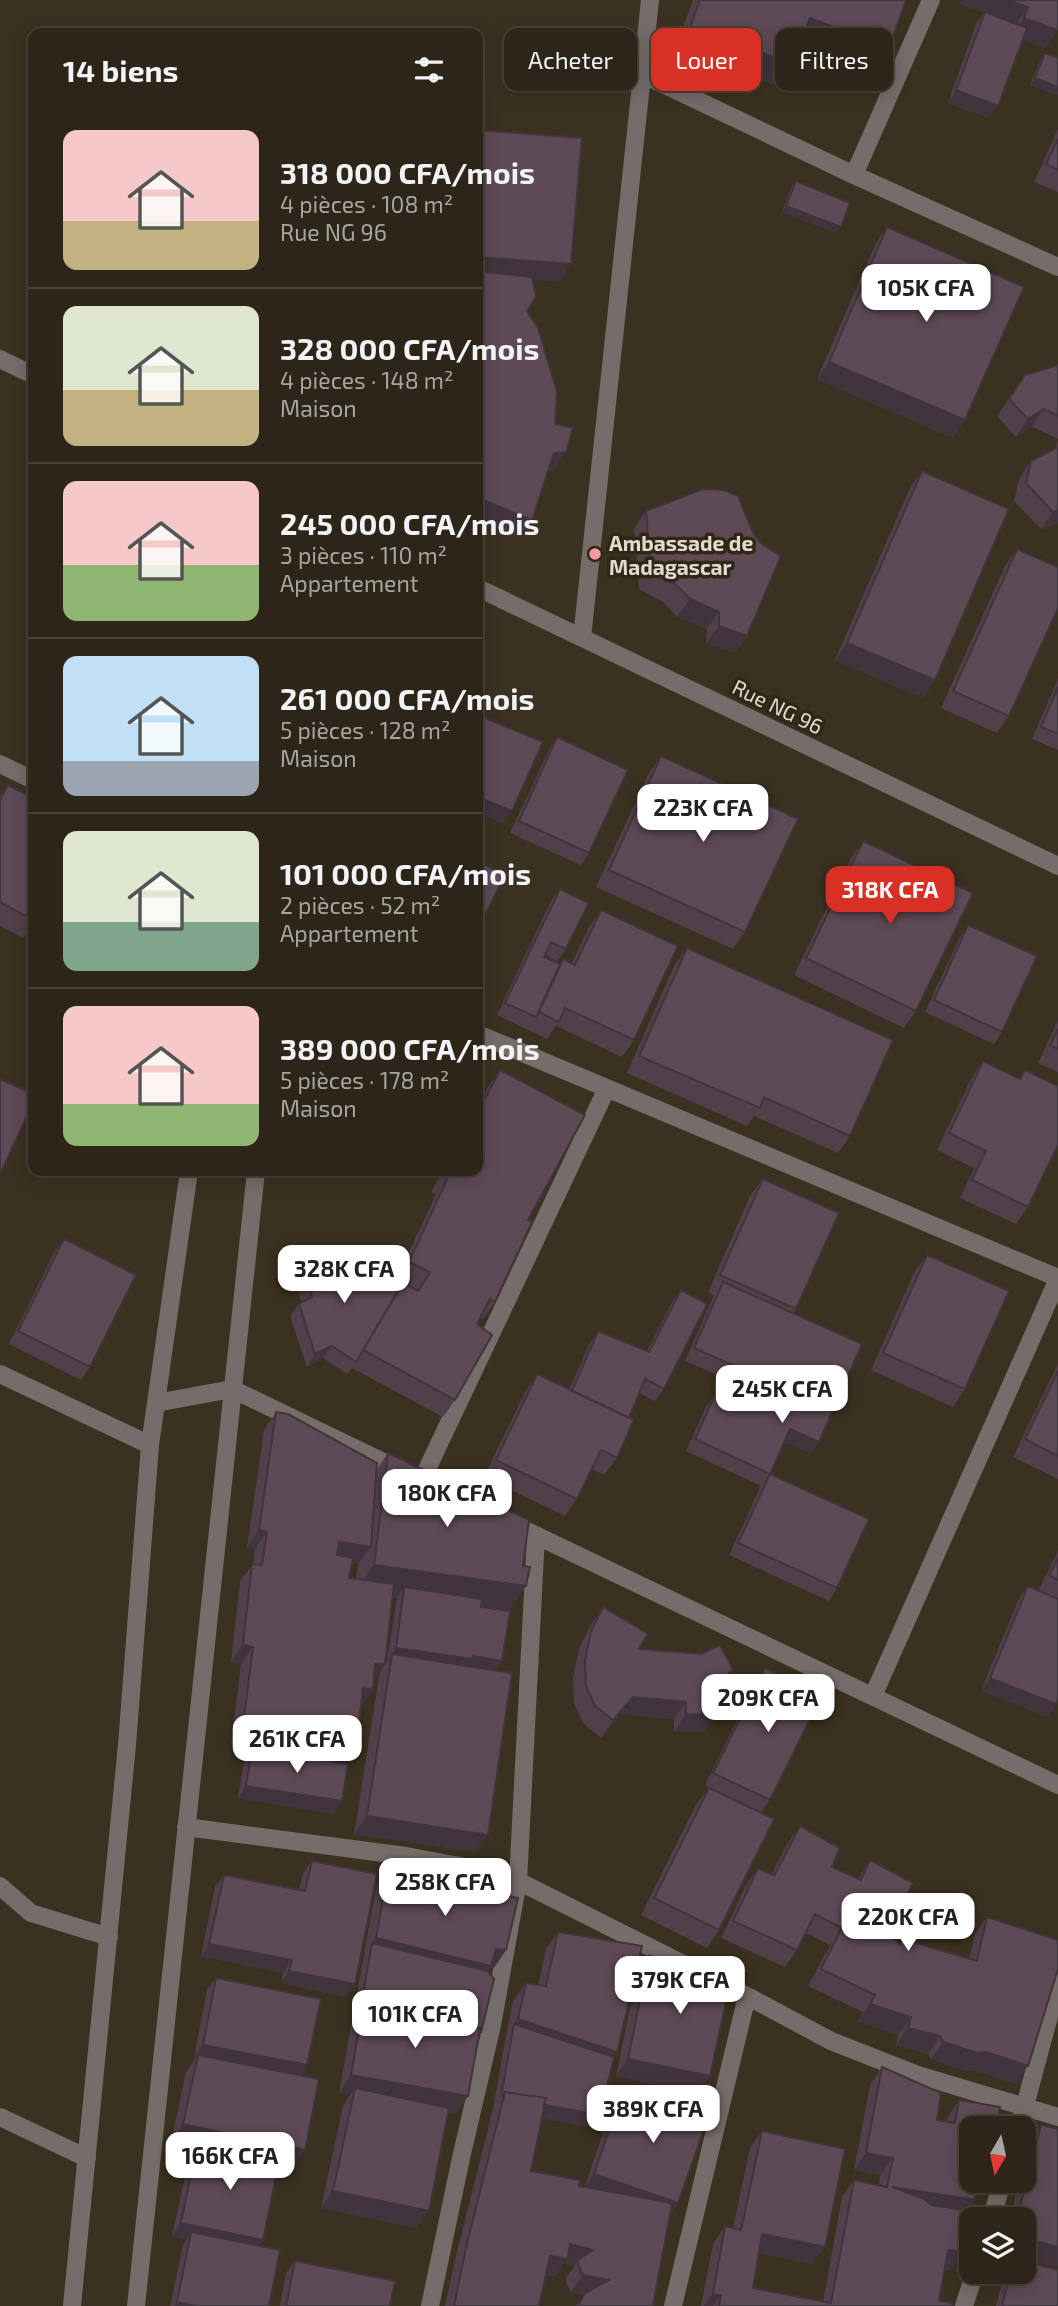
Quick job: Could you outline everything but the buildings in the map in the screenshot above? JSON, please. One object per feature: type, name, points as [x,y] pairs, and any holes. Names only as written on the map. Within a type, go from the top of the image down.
[{"type":"street","points":[[582,638],[650,0]]},
{"type":"street","points":[[854,175],[931,0]]},
{"type":"street","points":[[642,74],[854,175],[1058,267]]},
{"type":"street","points":[[0,359],[28,373]]},
{"type":"street","name":"Rue NG 96","points":[[483,590],[1058,866]]},
{"type":"street","points":[[0,764],[28,778]]},
{"type":"street","points":[[483,1036],[1058,1278],[873,1696]]},
{"type":"street","points":[[156,1402],[232,1389],[428,1483],[607,1088]]},
{"type":"street","points":[[72,2306],[127,1745],[150,1445],[188,1176]]},
{"type":"street","points":[[136,2306],[255,1176]]},
{"type":"street","points":[[0,1374],[150,1445]]},
{"type":"street","points":[[490,1513],[1058,1785]]},
{"type":"street","points":[[430,2306],[492,2025],[518,1881],[536,1535]]},
{"type":"street","points":[[187,1827],[406,1856],[476,1869],[518,1881],[831,2041],[915,2074],[1058,2117]]},
{"type":"street","points":[[0,1886],[31,1913],[109,1937]]},
{"type":"street","points":[[1023,2116],[1058,1983]]},
{"type":"street","points":[[673,2306],[747,1996]]},
{"type":"street","points":[[0,2116],[87,2158]]},
{"type":"street","points":[[964,2306],[971,2284]]},
{"type":"place","name":"Ambassade de Madagascar","points":[[595,554]]}]
